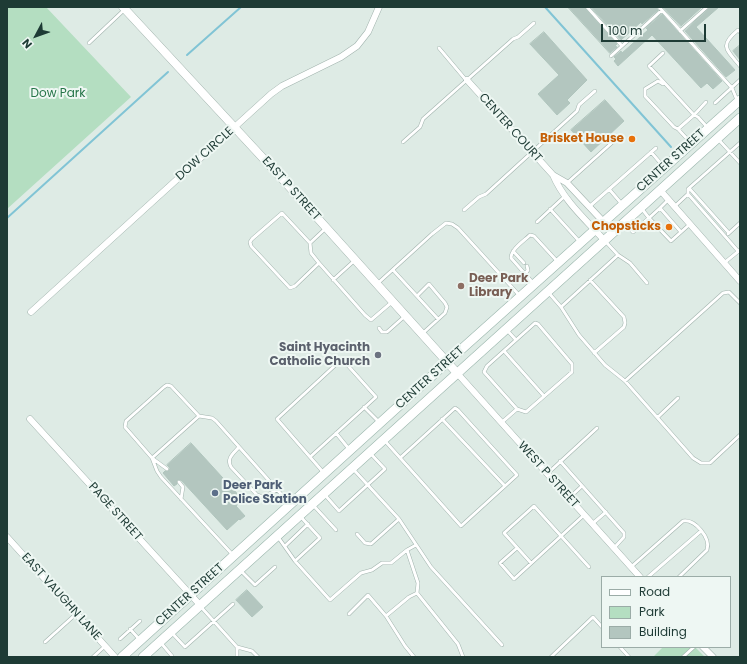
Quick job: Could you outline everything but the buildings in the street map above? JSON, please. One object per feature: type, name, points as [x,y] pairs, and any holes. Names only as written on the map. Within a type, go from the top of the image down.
[{"type":"main road","name":"CENTER STREET","points":[[122,657],[558,262],[739,102]]},
{"type":"main road","name":"CENTER STREET","points":[[142,657],[740,118]]},
{"type":"main road","points":[[650,180],[660,190]]},
{"type":"main road","points":[[380,424],[386,437]]},
{"type":"main road","points":[[342,457],[352,468]]},
{"type":"main road","points":[[290,504],[300,515]]},
{"type":"main road","points":[[269,523],[278,535]]},
{"type":"main road","points":[[234,556],[241,568]]},
{"type":"street","name":"DOW CIRCLE","points":[[31,312],[271,94],[282,86],[341,57],[357,46],[368,32],[380,7]]},
{"type":"street","name":"EAST P STREET","points":[[124,8],[457,373]]},
{"type":"street","name":"CENTER COURT","points":[[467,80],[553,175],[567,183],[613,232]]},
{"type":"street","name":"CENTER COURT","points":[[553,175],[558,188],[564,196],[604,240]]},
{"type":"street","points":[[660,190],[740,280]]},
{"type":"street","points":[[574,207],[583,199]]},
{"type":"street","name":"WEST P STREET","points":[[457,373],[639,576]]},
{"type":"street","name":"PAGE STREET","points":[[30,418],[200,606]]},
{"type":"street","name":"EAST VAUGHN LANE","points":[[7,537],[115,657]]},
{"type":"street","points":[[705,648],[712,657]]},
{"type":"lane","points":[[587,7],[622,46]]},
{"type":"lane","points":[[680,31],[706,7]]},
{"type":"lane","points":[[89,43],[124,8]]},
{"type":"lane","points":[[611,56],[660,8],[732,88],[739,102]]},
{"type":"lane","points":[[403,142],[420,127],[423,119],[513,39],[518,37],[534,23]]},
{"type":"lane","points":[[740,32],[738,30],[728,38],[726,42],[727,50],[740,66]]},
{"type":"lane","points":[[438,48],[467,80]]},
{"type":"lane","points":[[664,53],[649,66],[708,128]]},
{"type":"lane","points":[[715,103],[740,80]]},
{"type":"lane","points":[[665,84],[658,81],[653,83],[646,89],[645,96],[691,143]]},
{"type":"lane","points":[[464,210],[479,197],[486,194],[577,112],[579,105],[595,91]]},
{"type":"lane","points":[[678,129],[706,102]]},
{"type":"lane","points":[[717,138],[740,163]]},
{"type":"lane","points":[[567,183],[615,140]]},
{"type":"lane","points":[[674,207],[688,194],[688,189],[740,143]]},
{"type":"lane","points":[[590,206],[656,148]]},
{"type":"lane","points":[[651,152],[664,167]]},
{"type":"lane","points":[[690,188],[729,233]]},
{"type":"lane","points":[[609,189],[622,205]]},
{"type":"lane","points":[[688,194],[739,250],[724,263]]},
{"type":"lane","points":[[536,222],[564,196]]},
{"type":"lane","points":[[625,222],[633,232],[668,200]]},
{"type":"lane","points":[[640,208],[671,241],[690,224]]},
{"type":"lane","points":[[660,208],[681,232]]},
{"type":"lane","points":[[550,209],[580,243]]},
{"type":"lane","points":[[319,263],[295,286],[290,288],[251,246],[250,242],[282,213],[310,243],[311,253],[365,316],[372,321],[392,302]]},
{"type":"lane","points":[[377,285],[446,223],[452,224],[458,228],[521,296]]},
{"type":"lane","points":[[725,236],[740,223]]},
{"type":"lane","points":[[310,243],[326,228]]},
{"type":"lane","points":[[534,284],[511,258],[513,251],[532,235],[558,262]]},
{"type":"lane","points":[[604,240],[618,255],[630,264],[647,283]]},
{"type":"lane","points":[[513,251],[525,264],[528,270],[525,274]]},
{"type":"lane","points":[[561,307],[618,255]]},
{"type":"lane","points":[[333,280],[355,260]]},
{"type":"lane","points":[[393,270],[438,319]]},
{"type":"lane","points":[[590,280],[624,317],[625,322],[624,327],[594,353]]},
{"type":"lane","points":[[417,296],[429,284],[446,303],[447,307],[445,313],[421,334]]},
{"type":"lane","points":[[548,292],[561,307],[576,330],[594,353],[605,365],[625,380],[693,458],[701,463],[710,462],[740,435]]},
{"type":"lane","points":[[625,380],[722,293],[729,292],[740,303]]},
{"type":"lane","points":[[378,328],[382,332],[387,332],[405,316]]},
{"type":"lane","points":[[534,323],[538,324],[572,364],[572,372],[526,412],[517,409],[484,372],[487,366],[504,351],[534,323]]},
{"type":"lane","points":[[506,329],[516,340]]},
{"type":"lane","points":[[504,351],[544,396]]},
{"type":"lane","points":[[310,456],[376,397],[342,359],[277,419],[324,473]]},
{"type":"lane","points":[[167,469],[152,458],[125,427],[125,423],[164,386],[167,385],[171,386],[199,416],[212,418],[290,504]]},
{"type":"lane","points":[[658,417],[678,398]]},
{"type":"lane","points":[[364,408],[380,424]]},
{"type":"lane","points":[[386,437],[400,458],[461,526],[517,475],[455,408],[400,458]]},
{"type":"lane","points":[[502,423],[517,409]]},
{"type":"lane","points":[[152,458],[199,416]]},
{"type":"lane","points":[[442,419],[505,486]]},
{"type":"lane","points":[[547,474],[597,428]]},
{"type":"lane","points":[[336,433],[350,450]]},
{"type":"lane","points":[[239,447],[229,458],[228,463],[231,467],[257,495],[263,497],[277,490]]},
{"type":"lane","points":[[324,493],[339,511],[368,485],[384,469],[369,452]]},
{"type":"lane","points":[[152,458],[161,477],[234,556]]},
{"type":"lane","points":[[560,462],[624,533],[624,537],[614,548]]},
{"type":"lane","points":[[352,468],[399,520],[430,567],[502,646]]},
{"type":"lane","points":[[179,482],[183,488],[181,499]]},
{"type":"lane","points":[[569,498],[582,486]]},
{"type":"lane","points":[[312,504],[336,530]]},
{"type":"lane","points":[[532,563],[504,533],[534,506],[589,567]]},
{"type":"lane","points":[[592,524],[606,512]]},
{"type":"lane","points":[[295,561],[320,538],[300,515]]},
{"type":"lane","points":[[517,548],[500,563],[514,579],[584,515]]},
{"type":"lane","points":[[357,534],[365,543],[371,544],[399,520]]},
{"type":"lane","points":[[631,567],[683,521],[688,520],[693,523],[706,537],[709,545],[707,550],[680,576]]},
{"type":"lane","points":[[285,546],[308,524]]},
{"type":"lane","points":[[649,576],[701,532]]},
{"type":"lane","points":[[278,535],[295,561],[330,600],[361,573],[372,570],[382,563],[391,563],[407,550],[416,545]]},
{"type":"lane","points":[[386,616],[416,593],[418,583],[407,550]]},
{"type":"lane","points":[[241,568],[255,585],[275,567]]},
{"type":"lane","points":[[416,593],[458,644],[463,657]]},
{"type":"lane","points":[[348,614],[368,596],[386,616],[405,646],[414,657]]},
{"type":"lane","points":[[171,631],[185,648],[233,604]]},
{"type":"lane","points":[[200,606],[237,647],[252,651],[258,657]]},
{"type":"lane","points":[[45,642],[76,614]]},
{"type":"lane","points":[[551,657],[594,617],[601,626]]},
{"type":"lane","points":[[120,639],[140,621]]},
{"type":"lane","points":[[130,629],[140,641]]},
{"type":"lane","points":[[160,641],[172,656],[171,657]]},
{"type":"lane","points":[[93,657],[105,646]]},
{"type":"lane","points":[[237,647],[237,657]]},
{"type":"lane","points":[[621,648],[628,657]]},
{"type":"lane","points":[[683,657],[693,648]]},
{"type":"green space","name":"Dow Park","points":[[7,7],[46,7],[131,97],[7,209]]},
{"type":"green space","points":[[662,648],[696,648],[705,657],[653,657]]},
{"type":"waterway","points":[[187,55],[241,7]]},
{"type":"waterway","points":[[545,7],[671,147]]},
{"type":"waterway","points":[[7,218],[168,72]]},
{"type":"place","name":"Brisket House","points":[[632,139]]},
{"type":"place","name":"Chopsticks","points":[[669,227]]},
{"type":"place","name":"Deer Park Library","points":[[461,286]]},
{"type":"place","name":"Saint Hyacinth Catholic Church","points":[[378,355]]},
{"type":"place","name":"Deer Park Police Station","points":[[215,493]]}]
